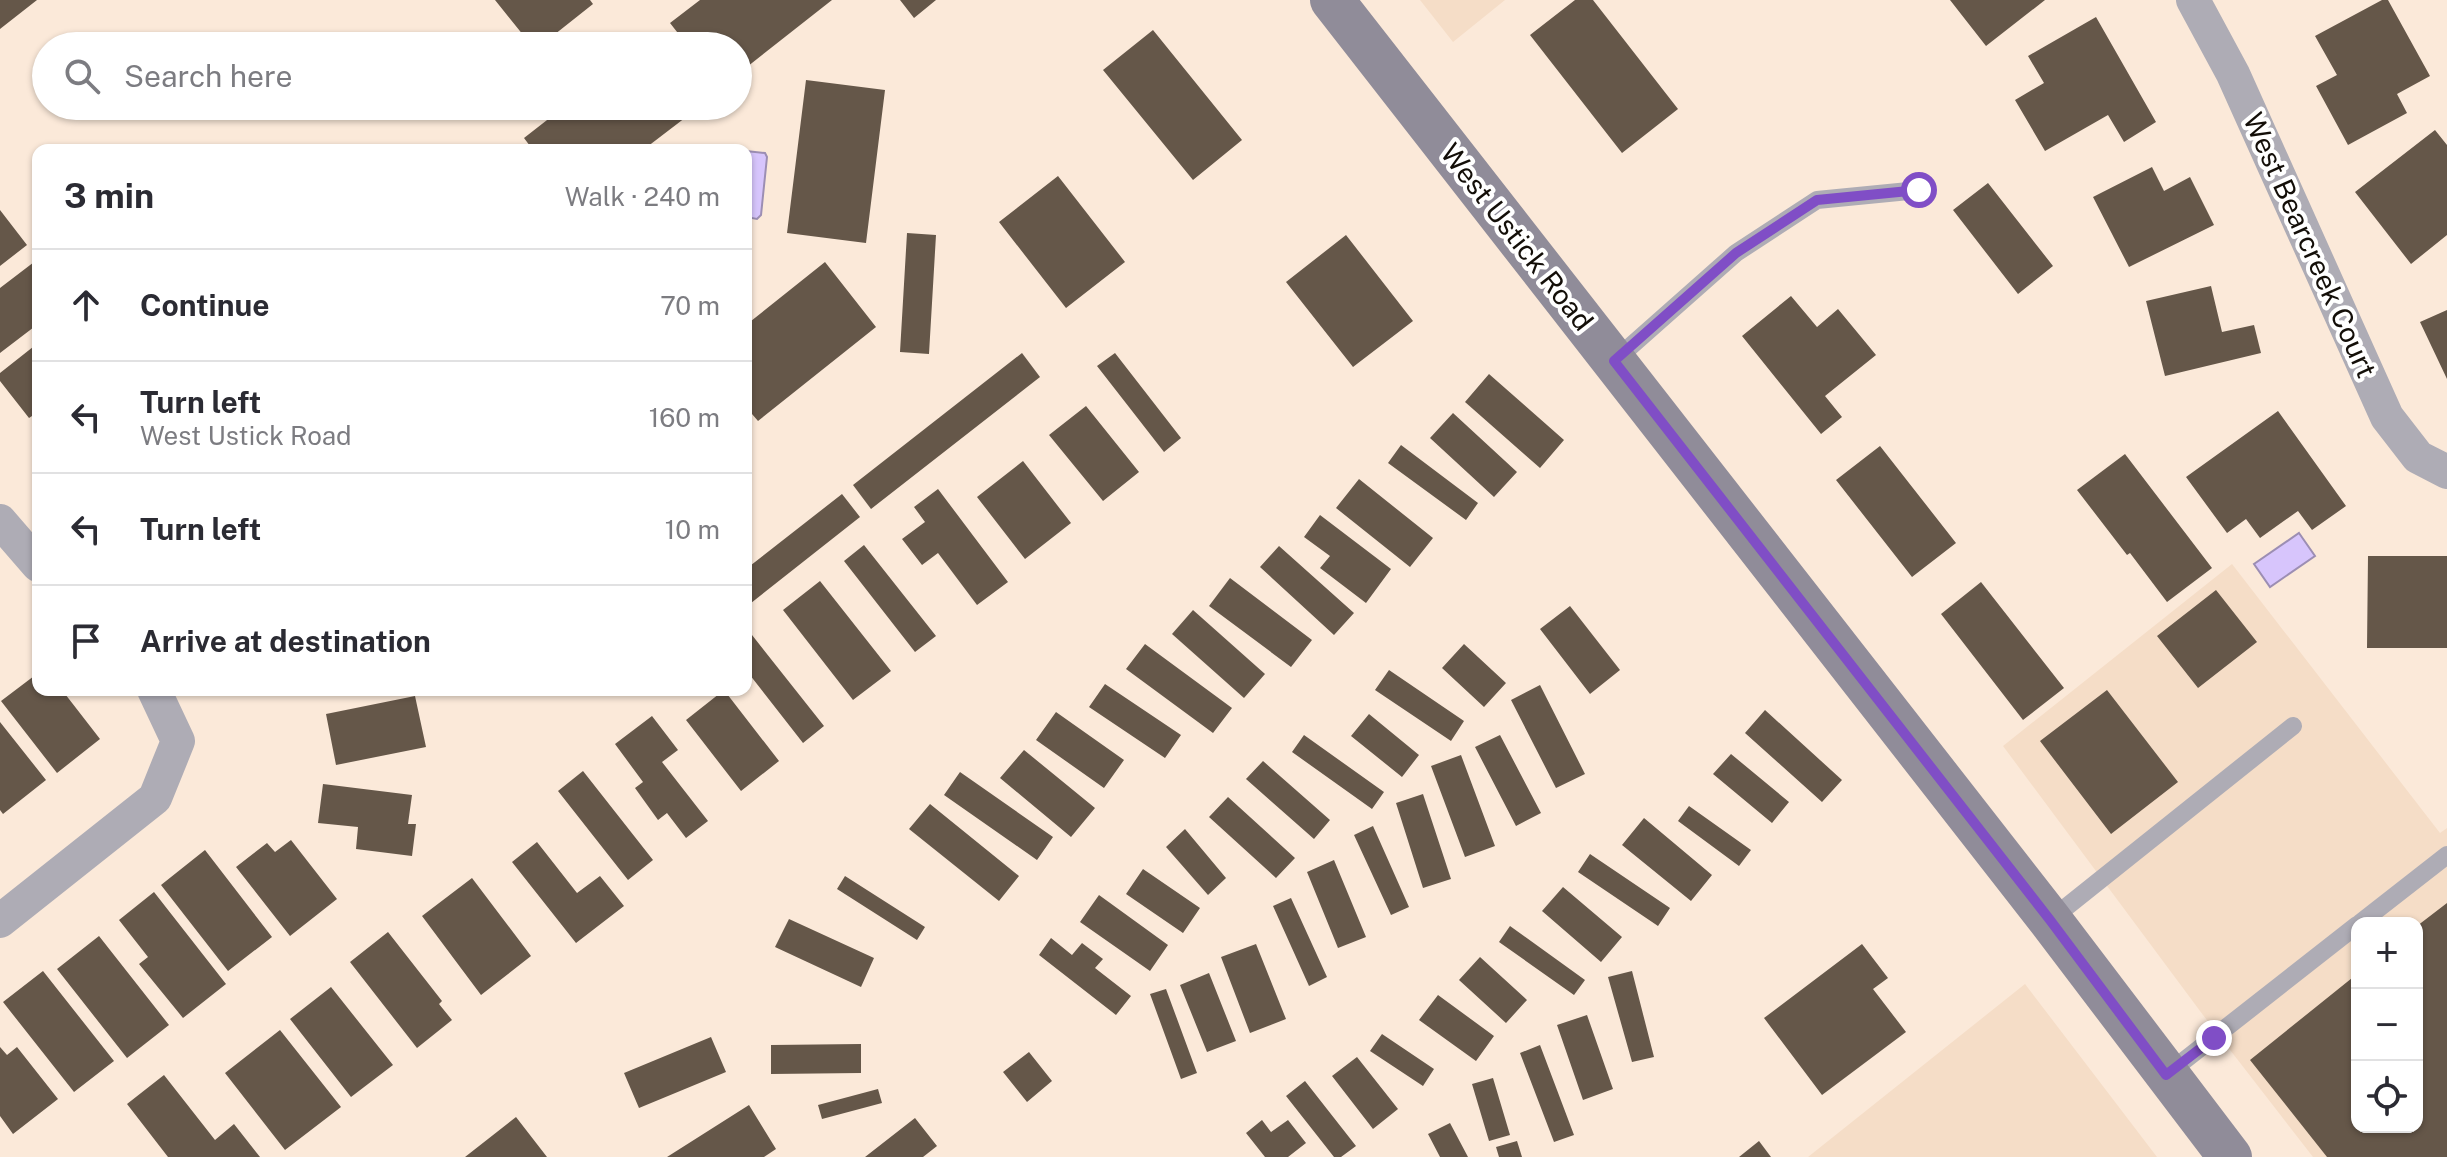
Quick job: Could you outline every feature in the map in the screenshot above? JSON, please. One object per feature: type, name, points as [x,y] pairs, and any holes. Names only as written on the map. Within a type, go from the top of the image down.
[{"type":"main road","name":"West Ustick Road","points":[[1332,0],[2050,920],[2230,1157]]},
{"type":"street","name":"West Bearcreek Court","points":[[2193,0],[2233,74],[2387,417],[2418,457],[2447,472]]},
{"type":"street","points":[[0,521],[32,558]]},
{"type":"street","points":[[0,921],[155,798],[178,741],[157,696]]},
{"type":"lane","points":[[1614,361],[1736,253],[1817,200],[1919,190]]},
{"type":"lane","points":[[2050,920],[2293,726]]},
{"type":"lane","points":[[2368,917],[2447,855]]},
{"type":"lane","points":[[2166,1075],[2351,930]]},
{"type":"shaded area","points":[[1420,0],[1505,0],[1453,42]]},
{"type":"shaded area","points":[[752,152],[765,153],[767,157],[761,215],[757,219],[752,218]]},
{"type":"shaded area","points":[[2299,533],[2315,556],[2270,587],[2254,564]]},
{"type":"shaded area","points":[[2232,564],[2440,833],[2447,828],[2447,1157],[2313,1157],[2003,746]]},
{"type":"shaded area","points":[[2025,984],[2157,1157],[1808,1157]]},
{"type":"building","points":[[0,0],[37,0],[0,29]]},
{"type":"building","points":[[495,0],[590,0],[593,4],[558,32],[521,32]]},
{"type":"building","points":[[700,0],[832,0],[752,63],[752,32],[677,32],[670,23]]},
{"type":"building","points":[[900,0],[936,0],[914,18]]},
{"type":"building","points":[[1575,0],[1593,0],[1678,109],[1622,153],[1530,35]]},
{"type":"building","points":[[1950,0],[2045,0],[1986,46]]},
{"type":"building","points":[[2382,0],[2388,0],[2430,76],[2397,94],[2407,113],[2348,145],[2316,86],[2337,75],[2315,36]]},
{"type":"building","points":[[2096,17],[2156,122],[2124,142],[2108,115],[2045,151],[2015,100],[2044,83],[2028,56]]},
{"type":"building","points":[[1153,30],[1242,140],[1193,180],[1103,70]]},
{"type":"building","points":[[806,80],[885,90],[866,243],[787,233]]},
{"type":"building","points":[[547,120],[682,120],[651,144],[528,144],[524,138]]},
{"type":"building","points":[[2435,130],[2447,145],[2447,235],[2411,264],[2355,192]]},
{"type":"building","points":[[2152,167],[2164,191],[2190,177],[2214,225],[2129,267],[2093,197]]},
{"type":"building","points":[[1058,176],[1125,262],[1066,308],[999,222]]},
{"type":"building","points":[[1988,183],[2053,266],[2018,294],[1953,210]]},
{"type":"building","points":[[0,210],[27,245],[0,266]]},
{"type":"building","points":[[907,233],[936,235],[929,354],[900,352]]},
{"type":"building","points":[[1346,235],[1413,321],[1353,367],[1286,282]]},
{"type":"building","points":[[825,262],[876,327],[758,421],[752,414],[752,320]]},
{"type":"building","points":[[32,264],[32,329],[0,353],[0,288]]},
{"type":"building","points":[[2211,286],[2222,332],[2254,325],[2261,353],[2165,376],[2146,301]]},
{"type":"building","points":[[1791,296],[1817,327],[1838,309],[1876,355],[1825,396],[1842,417],[1821,434],[1742,336]]},
{"type":"building","points":[[2447,310],[2447,379],[2420,322]]},
{"type":"building","points":[[32,348],[32,416],[29,418],[0,381],[0,373]]},
{"type":"building","points":[[1022,353],[1040,377],[871,509],[853,485]]},
{"type":"building","points":[[1115,353],[1181,438],[1164,452],[1097,366]]},
{"type":"building","points":[[1489,374],[1564,440],[1540,468],[1465,402]]},
{"type":"building","points":[[1086,406],[1139,472],[1103,501],[1049,435]]},
{"type":"building","points":[[2278,411],[2346,506],[2312,530],[2298,511],[2260,538],[2246,519],[2227,533],[2186,477]]},
{"type":"building","points":[[1453,413],[1517,472],[1494,497],[1430,438]]},
{"type":"building","points":[[1401,445],[1478,503],[1466,520],[1388,463]]},
{"type":"building","points":[[1880,446],[1956,543],[1912,577],[1836,480]]},
{"type":"building","points":[[2125,454],[2212,568],[2167,602],[2077,490]]},
{"type":"building","points":[[1023,461],[1071,523],[1025,559],[977,497]]},
{"type":"building","points":[[1359,479],[1433,538],[1410,567],[1336,508]]},
{"type":"building","points":[[938,489],[1008,582],[977,605],[938,553],[922,565],[902,539],[925,522],[914,507]]},
{"type":"building","points":[[842,494],[860,517],[752,602],[752,564]]},
{"type":"building","points":[[1320,515],[1391,569],[1366,603],[1320,568],[1330,556],[1304,537]]},
{"type":"building","points":[[864,545],[936,636],[915,652],[844,561]]},
{"type":"building","points":[[1279,546],[1354,613],[1334,635],[1260,567]]},
{"type":"building","points":[[2368,556],[2447,556],[2447,648],[2367,648]]},
{"type":"building","points":[[1230,578],[1312,640],[1291,667],[1209,606]]},
{"type":"building","points":[[820,581],[891,671],[853,700],[783,610]]},
{"type":"building","points":[[1981,582],[2064,688],[2023,720],[1941,614]]},
{"type":"building","points":[[2216,590],[2257,642],[2198,688],[2157,636]]},
{"type":"building","points":[[1570,606],[1620,670],[1590,694],[1540,629]]},
{"type":"building","points":[[1193,610],[1265,674],[1244,698],[1172,634]]},
{"type":"building","points":[[752,635],[824,726],[803,743],[752,678]]},
{"type":"building","points":[[1145,644],[1232,708],[1213,733],[1126,669]]},
{"type":"building","points":[[1464,644],[1506,683],[1484,707],[1442,668]]},
{"type":"building","points":[[1389,670],[1464,721],[1451,741],[1375,690]]},
{"type":"building","points":[[32,678],[32,696],[67,696],[100,739],[57,773],[1,701]]},
{"type":"building","points":[[1105,684],[1181,735],[1165,758],[1089,707]]},
{"type":"building","points":[[1540,685],[1585,774],[1556,788],[1511,700]]},
{"type":"building","points":[[2107,690],[2178,782],[2111,834],[2040,741]]},
{"type":"building","points":[[415,696],[426,747],[336,765],[326,714]]},
{"type":"building","points":[[716,696],[729,696],[779,761],[741,791],[686,720]]},
{"type":"building","points":[[1765,710],[1842,780],[1822,802],[1745,733]]},
{"type":"building","points":[[1056,712],[1124,760],[1104,788],[1036,740]]},
{"type":"building","points":[[1369,714],[1419,755],[1402,777],[1351,736]]},
{"type":"building","points":[[652,716],[678,750],[662,762],[708,821],[686,838],[667,813],[658,820],[635,788],[643,782],[615,744]]},
{"type":"building","points":[[0,722],[46,780],[3,814],[0,810]]},
{"type":"building","points":[[1304,735],[1384,792],[1372,809],[1292,752]]},
{"type":"building","points":[[1500,735],[1541,813],[1516,826],[1475,747]]},
{"type":"building","points":[[1024,750],[1095,808],[1071,837],[1000,778]]},
{"type":"building","points":[[1731,754],[1789,802],[1772,823],[1713,774]]},
{"type":"building","points":[[1461,755],[1495,846],[1465,857],[1431,766]]},
{"type":"building","points":[[1263,761],[1330,820],[1314,839],[1246,779]]},
{"type":"building","points":[[583,771],[653,860],[628,880],[558,791]]},
{"type":"building","points":[[960,772],[1053,837],[1037,860],[944,795]]},
{"type":"building","points":[[323,784],[412,795],[408,824],[416,824],[412,856],[356,849],[358,827],[318,823]]},
{"type":"building","points":[[1423,794],[1451,879],[1423,888],[1396,803]]},
{"type":"building","points":[[1228,797],[1295,858],[1276,878],[1209,817]]},
{"type":"building","points":[[930,804],[1019,876],[999,901],[909,829]]},
{"type":"building","points":[[1689,806],[1751,850],[1739,866],[1678,821]]},
{"type":"building","points":[[1644,818],[1712,875],[1691,901],[1622,845]]},
{"type":"building","points":[[1373,826],[1409,907],[1391,915],[1354,835]]},
{"type":"building","points":[[1185,829],[1226,878],[1208,895],[1166,847]]},
{"type":"building","points":[[291,840],[337,899],[290,936],[236,867],[267,843],[275,852]]},
{"type":"building","points":[[537,842],[577,893],[600,876],[624,906],[576,943],[512,862]]},
{"type":"building","points":[[205,850],[272,937],[228,971],[161,885]]},
{"type":"building","points":[[1590,854],[1670,908],[1658,926],[1578,872]]},
{"type":"building","points":[[1334,860],[1366,937],[1338,948],[1307,872]]},
{"type":"building","points":[[1143,869],[1200,908],[1183,933],[1126,894]]},
{"type":"building","points":[[845,876],[925,927],[917,940],[837,889]]},
{"type":"building","points":[[472,878],[531,956],[481,995],[422,916]]},
{"type":"building","points":[[1563,887],[1622,937],[1601,962],[1542,911]]},
{"type":"building","points":[[154,892],[226,984],[183,1018],[139,964],[148,957],[119,920]]},
{"type":"building","points":[[1099,895],[1168,945],[1150,971],[1080,922]]},
{"type":"building","points":[[1291,898],[1327,977],[1309,986],[1273,906]]},
{"type":"building","points":[[2447,903],[2447,1157],[2327,1157],[2250,1060],[2351,979],[2351,1133],[2423,1133],[2423,921]]},
{"type":"building","points":[[789,919],[874,958],[861,987],[775,947]]},
{"type":"building","points":[[1510,926],[1585,980],[1574,995],[1499,942]]},
{"type":"building","points":[[388,932],[442,1001],[439,1004],[452,1020],[417,1048],[350,962]]},
{"type":"building","points":[[99,936],[169,1025],[127,1058],[57,969]]},
{"type":"building","points":[[1051,938],[1072,955],[1082,943],[1103,959],[1095,968],[1131,996],[1116,1015],[1039,955]]},
{"type":"building","points":[[1256,944],[1286,1019],[1250,1033],[1221,957]]},
{"type":"building","points":[[1862,944],[1888,978],[1873,989],[1906,1032],[1822,1095],[1764,1018]]},
{"type":"building","points":[[1480,957],[1527,1000],[1506,1023],[1459,980]]},
{"type":"building","points":[[43,971],[114,1061],[74,1092],[3,1002]]},
{"type":"building","points":[[1632,971],[1654,1057],[1632,1062],[1608,977]]},
{"type":"building","points":[[1209,973],[1236,1041],[1207,1052],[1180,985]]},
{"type":"building","points":[[331,987],[393,1065],[351,1097],[290,1019]]},
{"type":"building","points":[[1166,989],[1197,1073],[1181,1079],[1150,994]]},
{"type":"building","points":[[1438,995],[1494,1036],[1476,1061],[1419,1020]]},
{"type":"building","points":[[1587,1015],[1613,1089],[1583,1100],[1557,1025]]},
{"type":"building","points":[[280,1030],[341,1107],[285,1150],[225,1073]]},
{"type":"building","points":[[1382,1034],[1434,1069],[1423,1086],[1370,1051]]},
{"type":"building","points":[[711,1037],[726,1072],[639,1108],[624,1073]]},
{"type":"building","points":[[861,1044],[861,1073],[771,1074],[771,1045]]},
{"type":"building","points":[[1540,1045],[1574,1135],[1554,1142],[1520,1053]]},
{"type":"building","points":[[0,1047],[7,1055],[17,1047],[58,1099],[13,1134],[0,1116]]},
{"type":"building","points":[[1029,1052],[1052,1081],[1027,1102],[1003,1072]]},
{"type":"building","points":[[1357,1057],[1398,1109],[1373,1129],[1332,1076]]},
{"type":"building","points":[[164,1075],[215,1140],[234,1124],[260,1157],[168,1157],[127,1104]]},
{"type":"building","points":[[1493,1078],[1510,1135],[1489,1141],[1472,1084]]},
{"type":"building","points":[[1305,1081],[1356,1146],[1341,1157],[1334,1157],[1286,1096]]},
{"type":"building","points":[[878,1089],[882,1103],[822,1119],[818,1105]]},
{"type":"building","points":[[749,1105],[776,1149],[764,1157],[667,1157]]},
{"type":"building","points":[[516,1117],[547,1157],[465,1157]]},
{"type":"building","points":[[915,1118],[937,1146],[923,1157],[865,1157]]},
{"type":"building","points":[[1262,1120],[1271,1132],[1288,1120],[1306,1143],[1288,1157],[1265,1157],[1246,1133]]},
{"type":"building","points":[[1450,1123],[1468,1157],[1440,1157],[1428,1134]]},
{"type":"building","points":[[1517,1141],[1522,1157],[1499,1157],[1496,1147]]},
{"type":"building","points":[[1759,1141],[1771,1157],[1739,1157]]},
{"type":"route","points":[[1919,190],[1817,200],[1736,253],[1614,361],[2050,920],[2166,1075],[2214,1038]]}]
